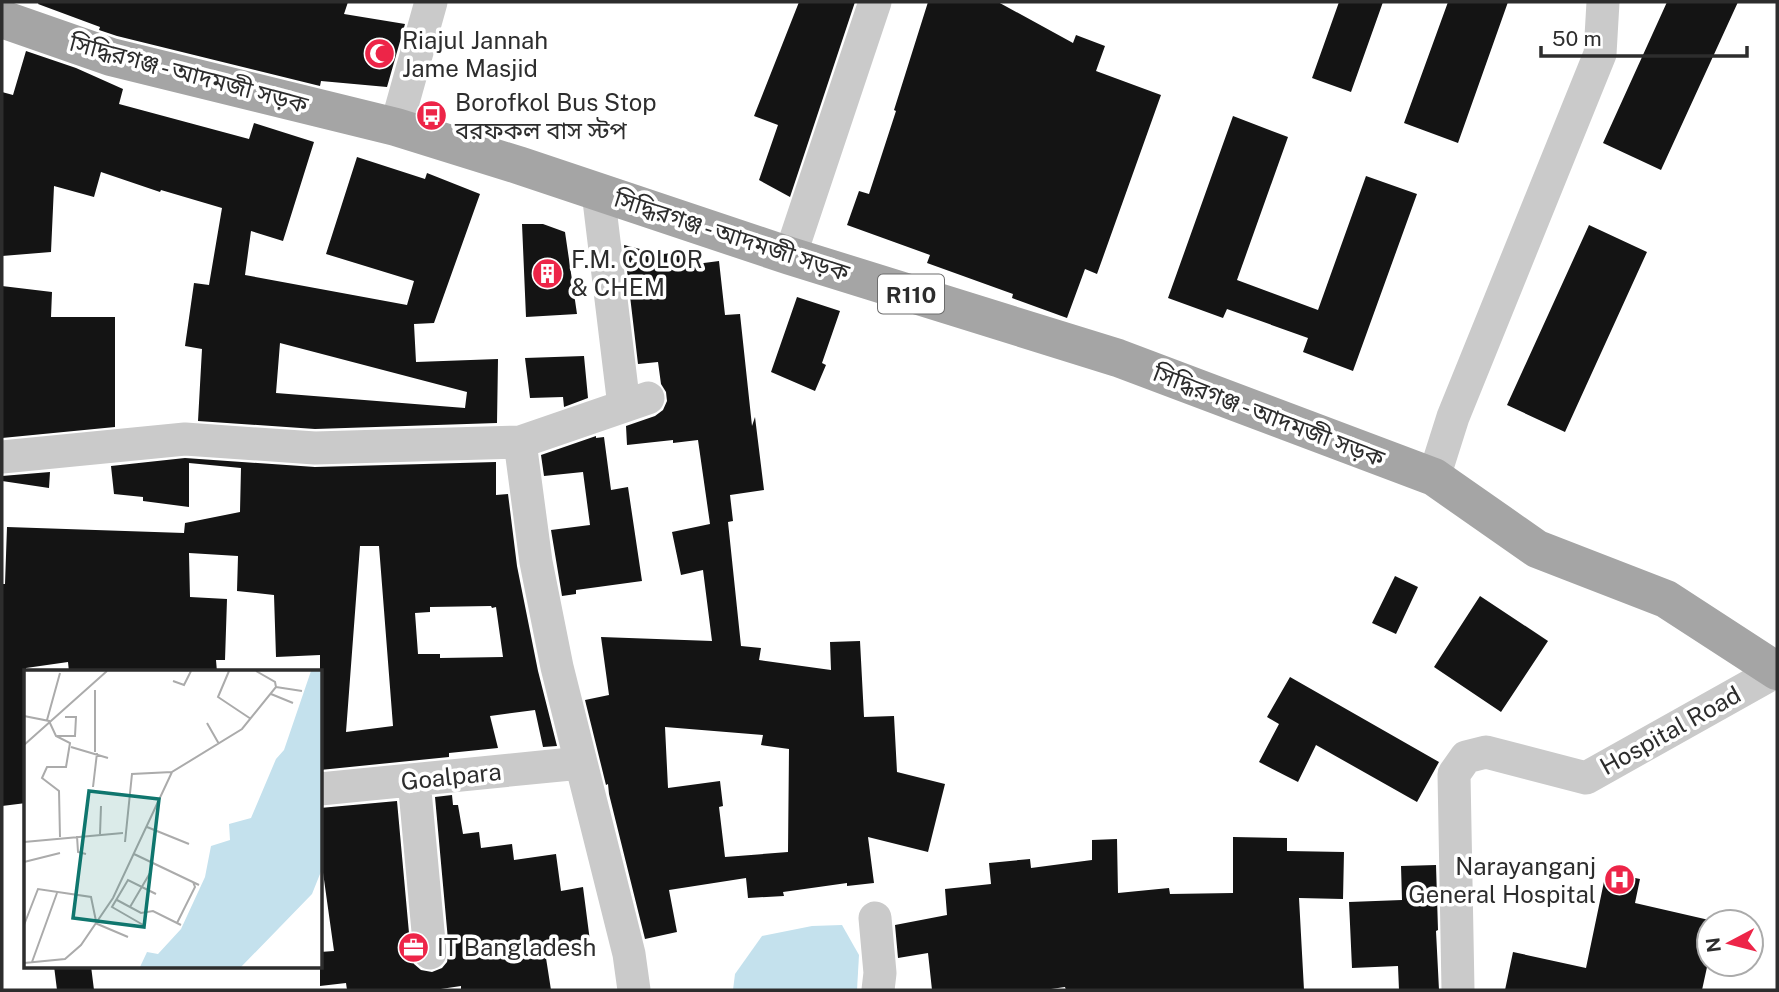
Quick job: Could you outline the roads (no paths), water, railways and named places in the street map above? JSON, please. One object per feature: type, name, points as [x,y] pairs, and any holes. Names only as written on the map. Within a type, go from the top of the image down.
[{"type":"main road","name":"সিদ্ধিরগঞ্জ - আদমজী সড়ক","points":[[2,19],[111,57],[396,127],[790,256],[1118,359],[1434,477],[1537,549],[1666,599],[1777,671]]},
{"type":"street","points":[[396,127],[431,2]]},
{"type":"street","points":[[790,256],[875,2]]},
{"type":"street","points":[[1434,477],[1453,417],[1600,54],[1603,2]]},
{"type":"street","points":[[2,457],[184,439],[315,448],[520,442],[636,402],[598,192]]},
{"type":"street","points":[[520,442],[536,562],[557,667],[629,954],[634,990]]},
{"type":"street","name":"Hospital Road","points":[[1458,990],[1454,774],[1466,757],[1486,751],[1586,778],[1777,671]]},
{"type":"street","name":"Goalpara","points":[[322,789],[581,763]]},
{"type":"street","points":[[414,780],[430,954]]},
{"type":"street","points":[[875,918],[880,974],[878,990]]},
{"type":"water","points":[[842,925],[859,955],[857,990],[733,990],[735,974],[762,936],[812,926]]},
{"type":"place","name":"Riajul Jannah Jame Masjid","points":[[379,54]]},
{"type":"place","name":"Borofkol Bus Stop বরফকল বাস স্টপ","points":[[432,116]]},
{"type":"place","name":"F.M. COLOR & CHEM","points":[[548,273]]},
{"type":"place","name":"Narayanganj General Hospital","points":[[1619,880]]},
{"type":"place","name":"IT Bangladesh","points":[[414,947]]}]
